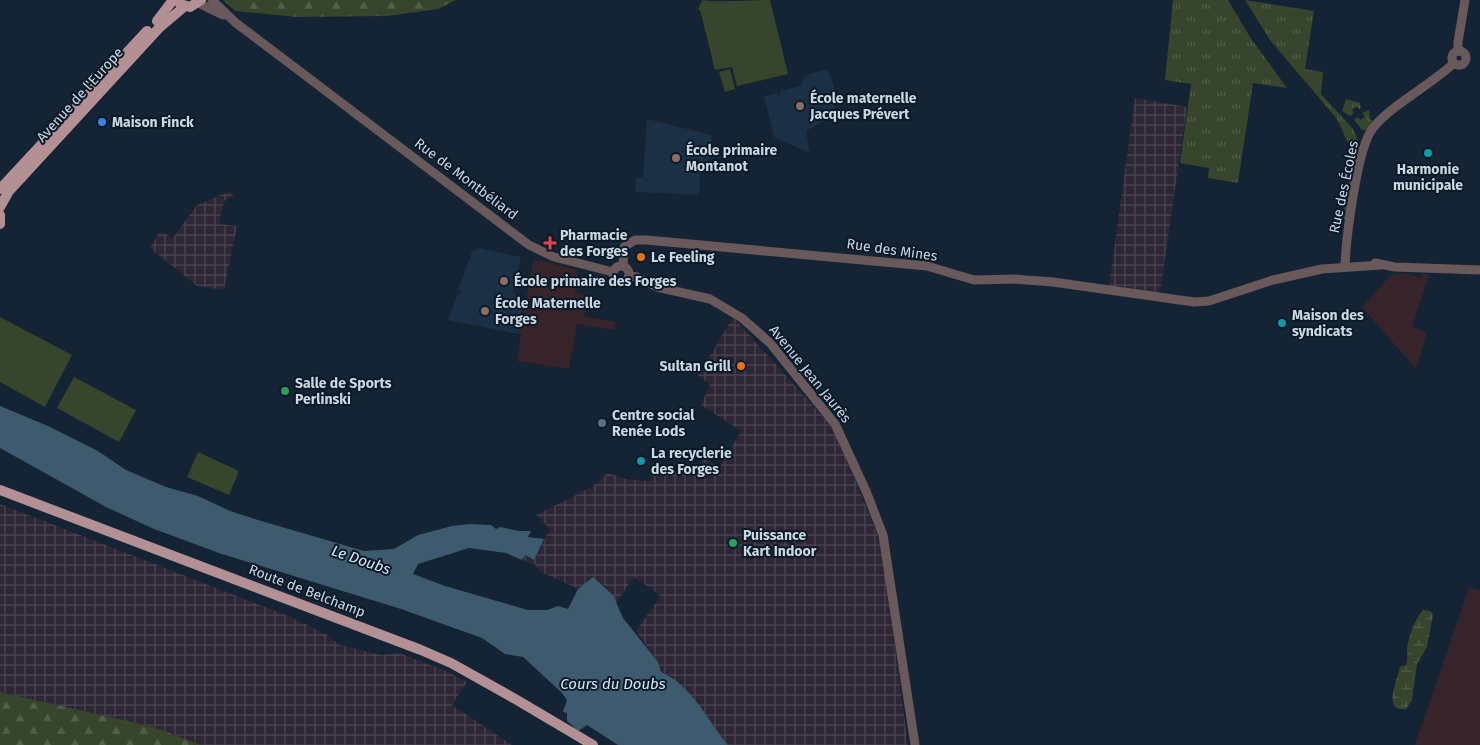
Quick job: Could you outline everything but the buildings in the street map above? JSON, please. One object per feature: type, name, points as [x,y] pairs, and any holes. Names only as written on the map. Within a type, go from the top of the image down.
[{"type":"main road","points":[[178,2],[200,2]]},
{"type":"main road","name":"Avenue de l'Europe","points":[[0,189],[164,13],[178,2]]},
{"type":"main road","name":"Avenue de l'Europe","points":[[0,207],[9,191],[159,28],[178,2]]},
{"type":"main road","points":[[0,215],[0,224]]},
{"type":"main road","name":"Route de Belchamp","points":[[0,490],[421,650],[451,663],[592,745]]},
{"type":"main road","name":"Route de Belchamp","points":[[0,496],[437,661],[587,745]]},
{"type":"street","points":[[212,0],[236,23]]},
{"type":"street","name":"Rue des Écoles","points":[[1345,264],[1346,244],[1363,148],[1372,129],[1454,63],[1462,65],[1466,60],[1464,54],[1458,52],[1458,42],[1466,0]]},
{"type":"street","points":[[200,2],[236,23]]},
{"type":"street","name":"Rue de Montbéliard","points":[[236,23],[540,252],[613,272]]},
{"type":"street","name":"Rue des Mines","points":[[623,266],[624,247],[636,240],[647,240],[927,266],[974,280],[1013,279],[1053,282],[1184,302],[1209,302],[1273,280],[1345,264],[1480,270]]},
{"type":"street","points":[[623,266],[628,270],[629,276],[626,281],[618,282],[613,276],[613,272],[617,267],[623,266]]},
{"type":"street","name":"Avenue Jean Jaurès","points":[[629,276],[637,277],[657,287],[710,299],[742,318],[770,343],[835,424],[866,491],[883,535],[916,745]]},
{"type":"shaded area","name":"École maternelle Jacques Prévert","points":[[827,69],[834,85],[834,115],[806,131],[810,153],[774,137],[764,96],[776,93],[780,96],[780,91],[801,86],[804,76]]},
{"type":"shaded area","points":[[1135,98],[1187,107],[1160,293],[1109,287]]},
{"type":"shaded area","name":"École primaire Montanot","points":[[647,119],[712,135],[708,171],[700,171],[699,195],[635,192],[636,177],[643,177]]},
{"type":"shaded area","points":[[231,191],[233,197],[224,201],[219,224],[237,226],[224,290],[197,286],[150,248],[160,231],[173,238],[197,205]]},
{"type":"shaded area","points":[[479,248],[521,257],[513,293],[516,294],[515,297],[527,299],[519,334],[448,320],[458,294],[461,294],[462,291],[458,290],[472,252]]},
{"type":"shaded area","points":[[534,259],[578,270],[575,292],[589,296],[584,316],[615,322],[614,330],[577,324],[569,369],[517,361],[521,335],[519,334]]},
{"type":"shaded area","points":[[1406,273],[1420,278],[1422,273],[1429,275],[1412,327],[1427,332],[1416,369],[1362,307],[1391,275]]},
{"type":"shaded area","points":[[733,317],[834,429],[881,543],[908,745],[728,745],[671,676],[661,672],[658,662],[636,631],[661,596],[634,577],[616,603],[613,595],[604,585],[581,586],[578,589],[539,571],[536,565],[522,560],[525,555],[534,560],[550,529],[536,515],[592,487],[608,473],[626,479],[651,481],[652,470],[692,475],[704,458],[720,467],[741,431],[701,405],[710,384],[698,376]]},
{"type":"shaded area","points":[[0,504],[291,617],[327,635],[340,645],[382,655],[399,653],[446,671],[467,682],[452,705],[512,745],[201,745],[154,727],[0,692]]},
{"type":"shaded area","points":[[1469,587],[1480,590],[1480,745],[1415,745]]},
{"type":"green space","points":[[223,0],[456,0],[438,9],[387,16],[297,17],[235,11]]},
{"type":"green space","points":[[702,0],[770,0],[788,74],[737,86],[732,67],[715,70],[700,10],[698,10]]},
{"type":"green space","points":[[1173,0],[1228,0],[1250,37],[1287,88],[1253,83],[1238,183],[1208,178],[1209,168],[1180,163],[1191,84],[1165,80]]},
{"type":"green space","points":[[1245,0],[1314,11],[1305,69],[1323,72],[1321,94],[1353,129],[1359,142],[1349,145],[1337,119],[1270,40]]},
{"type":"green space","points":[[730,69],[735,89],[725,92],[719,72]]},
{"type":"green space","points":[[1346,99],[1360,103],[1361,108],[1359,109],[1356,106],[1352,110],[1354,113],[1350,116],[1342,111]]},
{"type":"green space","points":[[1369,110],[1370,119],[1374,123],[1367,130],[1362,130],[1354,120],[1357,117],[1361,120],[1365,116],[1362,113]]},
{"type":"green space","points":[[1359,146],[1346,220],[1343,218],[1351,169],[1350,147]]},
{"type":"green space","points":[[0,317],[72,355],[45,407],[0,382]]},
{"type":"green space","points":[[74,377],[136,410],[119,442],[57,408]]},
{"type":"green space","points":[[198,452],[239,471],[229,495],[187,477]]},
{"type":"green space","points":[[1423,610],[1430,611],[1433,615],[1427,647],[1417,664],[1412,700],[1406,709],[1399,709],[1393,701],[1394,687],[1400,667],[1406,665],[1407,648],[1412,628]]},
{"type":"green space","points":[[0,692],[154,727],[201,745],[0,745]]},
{"type":"water","name":"Cours du Doubs","points":[[0,406],[48,426],[98,451],[126,470],[166,487],[198,496],[230,511],[364,551],[394,549],[418,535],[452,526],[470,524],[491,525],[496,529],[500,527],[519,531],[531,531],[528,537],[544,539],[534,560],[525,555],[522,560],[506,553],[469,548],[418,564],[413,574],[445,586],[528,610],[547,610],[558,606],[568,609],[578,589],[593,577],[613,595],[623,618],[658,662],[661,672],[682,685],[728,745],[618,745],[587,725],[578,731],[567,721],[567,713],[563,712],[567,700],[561,692],[523,657],[505,654],[482,638],[401,609],[219,553],[154,529],[106,507],[0,448]]},
{"type":"place","name":"École maternelle Jacques Prévert","points":[[800,106]]},
{"type":"place","name":"Maison Finck","points":[[102,122]]},
{"type":"place","name":"Harmonie municipale","points":[[1428,153]]},
{"type":"place","name":"École primaire Montanot","points":[[676,158]]},
{"type":"place","name":"Pharmacie des Forges","points":[[550,243]]},
{"type":"place","name":"Le Feeling","points":[[641,257]]},
{"type":"place","name":"École primaire des Forges","points":[[504,281]]},
{"type":"place","name":"École Maternelle Forges","points":[[485,311]]},
{"type":"place","name":"Maison des syndicats","points":[[1282,323]]},
{"type":"place","name":"Sultan Grill","points":[[741,366]]},
{"type":"place","name":"Salle de Sports Perlinski","points":[[285,391]]},
{"type":"place","name":"Centre social Renée Lods","points":[[602,423]]},
{"type":"place","name":"La recyclerie des Forges","points":[[641,461]]},
{"type":"place","name":"Puissance Kart Indoor","points":[[733,543]]},
{"type":"water label","name":"Le Doubs","points":[[361,560]]}]
